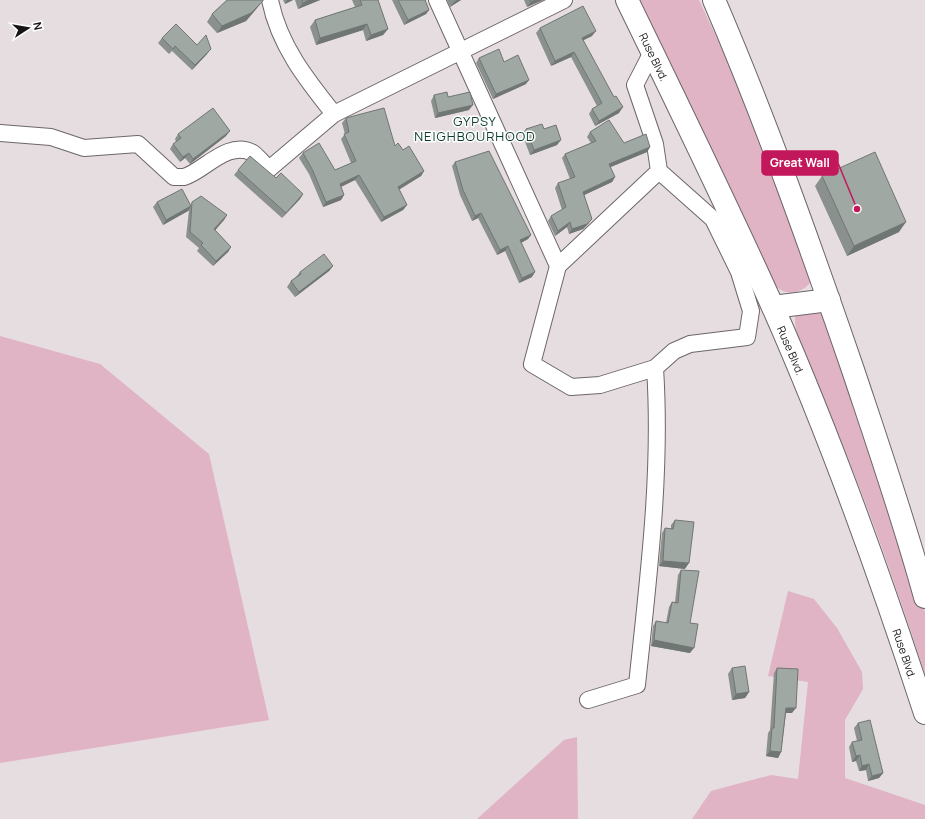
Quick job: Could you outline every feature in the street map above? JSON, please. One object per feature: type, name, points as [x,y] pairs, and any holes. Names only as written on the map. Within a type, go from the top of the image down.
[{"type":"main road","name":"Ruse Blvd.","points":[[627,0],[772,307],[834,454],[863,532],[925,713]]},
{"type":"main road","points":[[715,4],[787,183],[829,300],[908,532],[925,597]]},
{"type":"main road","points":[[772,307],[829,300]]},
{"type":"street","points":[[270,0],[273,17],[287,50],[312,87],[334,114]]},
{"type":"street","points":[[437,0],[558,266]]},
{"type":"street","points":[[0,134],[51,137],[84,148],[138,144],[174,177],[185,177],[219,156],[235,151],[244,151],[253,154],[269,169],[334,114],[460,53],[564,0]]},
{"type":"street","points":[[652,52],[635,85],[655,144],[659,171],[713,219],[739,272],[751,311],[747,337],[690,344],[674,351],[655,368],[600,386],[571,387],[532,364],[558,266],[659,171]]},
{"type":"street","points":[[588,700],[637,685],[645,620],[652,527],[658,415],[655,368]]},
{"type":"shaded area","points":[[639,0],[699,0],[743,94],[813,278],[810,283],[800,290],[795,292],[783,291],[774,283]]},
{"type":"shaded area","points":[[825,312],[925,612],[925,674],[864,499],[837,430],[799,343],[795,322],[796,313]]},
{"type":"shaded area","points":[[0,336],[100,364],[209,454],[269,720],[0,763]]},
{"type":"shaded area","points":[[788,591],[814,599],[837,628],[862,672],[863,689],[845,720],[845,778],[925,805],[925,819],[692,819],[711,791],[771,775],[798,779],[808,682],[768,676]]},
{"type":"shaded area","points":[[577,737],[578,819],[477,819],[564,740]]},
{"type":"building","points":[[227,0],[263,1],[251,13],[222,26],[212,14]]},
{"type":"building","points":[[302,0],[309,0],[303,3]]},
{"type":"building","points":[[360,0],[378,0],[388,29],[371,35],[367,24],[320,38],[315,20],[362,5]]},
{"type":"building","points":[[398,0],[425,0],[429,10],[408,20]]},
{"type":"building","points":[[583,6],[596,31],[582,38],[614,97],[616,96],[623,107],[599,121],[592,109],[602,103],[574,52],[555,61],[540,28]]},
{"type":"building","points":[[176,24],[197,45],[206,35],[211,49],[195,65],[175,46],[173,49],[162,38]]},
{"type":"building","points":[[499,49],[504,62],[518,55],[529,80],[496,94],[479,58]]},
{"type":"building","points":[[447,92],[448,97],[470,92],[473,105],[438,113],[434,95]]},
{"type":"building","points":[[213,108],[230,131],[193,159],[189,153],[183,157],[173,144],[181,138],[178,134]]},
{"type":"building","points":[[384,108],[395,146],[398,143],[403,150],[409,146],[424,171],[398,187],[407,205],[384,217],[359,175],[340,184],[344,195],[326,202],[312,169],[303,153],[319,143],[335,170],[356,161],[344,134],[349,132],[346,118]]},
{"type":"building","points":[[609,120],[624,143],[646,134],[650,147],[609,164],[615,177],[583,192],[592,219],[587,224],[572,229],[570,222],[558,231],[551,216],[566,207],[558,183],[575,177],[565,154],[596,141],[590,132]]},
{"type":"building","points":[[542,124],[544,129],[556,125],[561,140],[534,150],[526,129]]},
{"type":"building","points":[[489,151],[531,235],[520,240],[535,272],[522,278],[508,246],[500,250],[481,213],[475,216],[463,190],[455,162]]},
{"type":"building","points":[[875,152],[906,222],[854,246],[822,176]]},
{"type":"building","points":[[250,156],[276,178],[281,173],[303,194],[286,213],[238,170]]},
{"type":"building","points":[[182,189],[191,206],[166,220],[157,202]]},
{"type":"building","points":[[201,196],[227,215],[214,229],[231,247],[216,261],[201,245],[203,243],[190,232],[192,202]]},
{"type":"building","points":[[324,254],[333,266],[299,292],[291,281],[301,274],[300,272]]},
{"type":"building","points":[[675,520],[694,522],[689,563],[663,561],[665,528],[673,529]]},
{"type":"building","points":[[681,570],[699,571],[690,623],[698,624],[694,648],[654,640],[656,621],[668,623],[672,602],[678,603]]},
{"type":"building","points":[[745,666],[749,692],[736,694],[732,668]]},
{"type":"building","points":[[777,668],[798,669],[796,708],[786,708],[781,752],[770,751],[772,728],[774,728]]},
{"type":"building","points":[[870,720],[883,773],[872,776],[869,764],[862,766],[860,755],[856,756],[852,742],[862,740],[858,723]]},
{"type":"place","name":"Great Wall","points":[[857,209]]},
{"type":"district","name":"GYPSY NEIGHBOURHOOD","points":[[475,128]]}]
